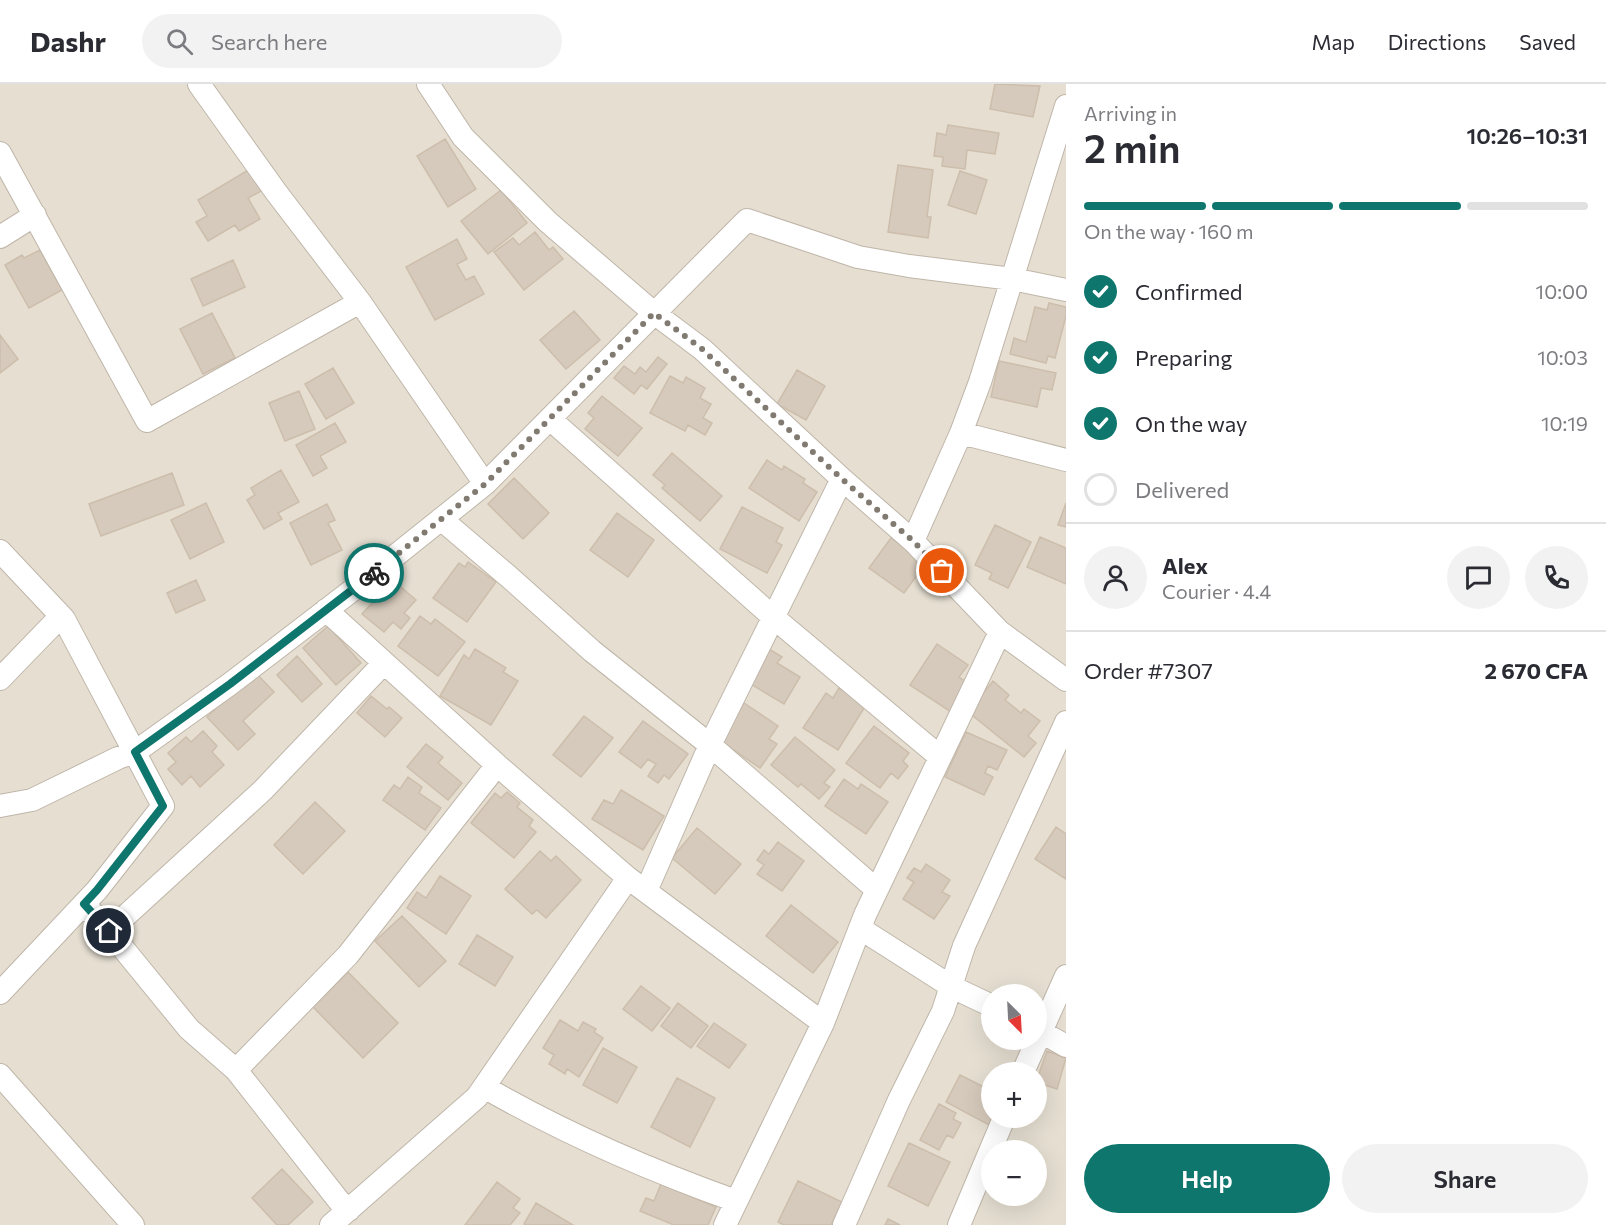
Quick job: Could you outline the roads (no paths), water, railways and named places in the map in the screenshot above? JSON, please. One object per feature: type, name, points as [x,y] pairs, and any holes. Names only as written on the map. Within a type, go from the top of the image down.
[{"type":"street","points":[[199,84],[276,192],[360,302],[485,484]]},
{"type":"street","points":[[428,84],[463,137],[548,222],[654,313],[702,349],[842,479],[913,541],[1000,632],[1066,680]]},
{"type":"street","points":[[913,541],[980,382],[1066,106]]},
{"type":"street","points":[[0,153],[147,421],[360,302]]},
{"type":"street","points":[[0,237],[35,215]]},
{"type":"street","points":[[0,806],[32,800],[135,752],[230,684],[326,610],[485,484],[747,220],[858,257],[1012,279],[1066,290]]},
{"type":"street","points":[[550,419],[772,617],[940,757]]},
{"type":"street","points":[[960,433],[1066,460]]},
{"type":"street","points":[[331,1225],[477,1097],[637,884],[710,745],[842,479]]},
{"type":"street","points":[[441,519],[592,651],[710,745],[877,890]]},
{"type":"street","points":[[0,551],[61,616],[163,806],[97,890],[0,993]]},
{"type":"street","points":[[326,610],[497,765],[637,884],[823,1023]]},
{"type":"street","points":[[0,679],[61,616]]},
{"type":"street","points":[[725,1225],[823,1023],[865,915],[1000,632]]},
{"type":"street","points":[[109,931],[263,790],[384,663]]},
{"type":"street","points":[[844,1225],[899,1100],[943,1011],[964,946],[1066,722]]},
{"type":"street","points":[[236,1070],[348,955],[497,765]]},
{"type":"street","points":[[84,904],[189,1029],[236,1070],[339,1201],[349,1210]]},
{"type":"street","points":[[861,928],[952,987],[981,1001]]},
{"type":"street","points":[[1047,1014],[1066,976]]},
{"type":"street","points":[[1047,1035],[1066,1046]]},
{"type":"street","points":[[0,1075],[133,1225]]},
{"type":"street","points":[[484,1087],[534,1115],[667,1176],[736,1201]]},
{"type":"street","points":[[959,1225],[1000,1128]]}]
